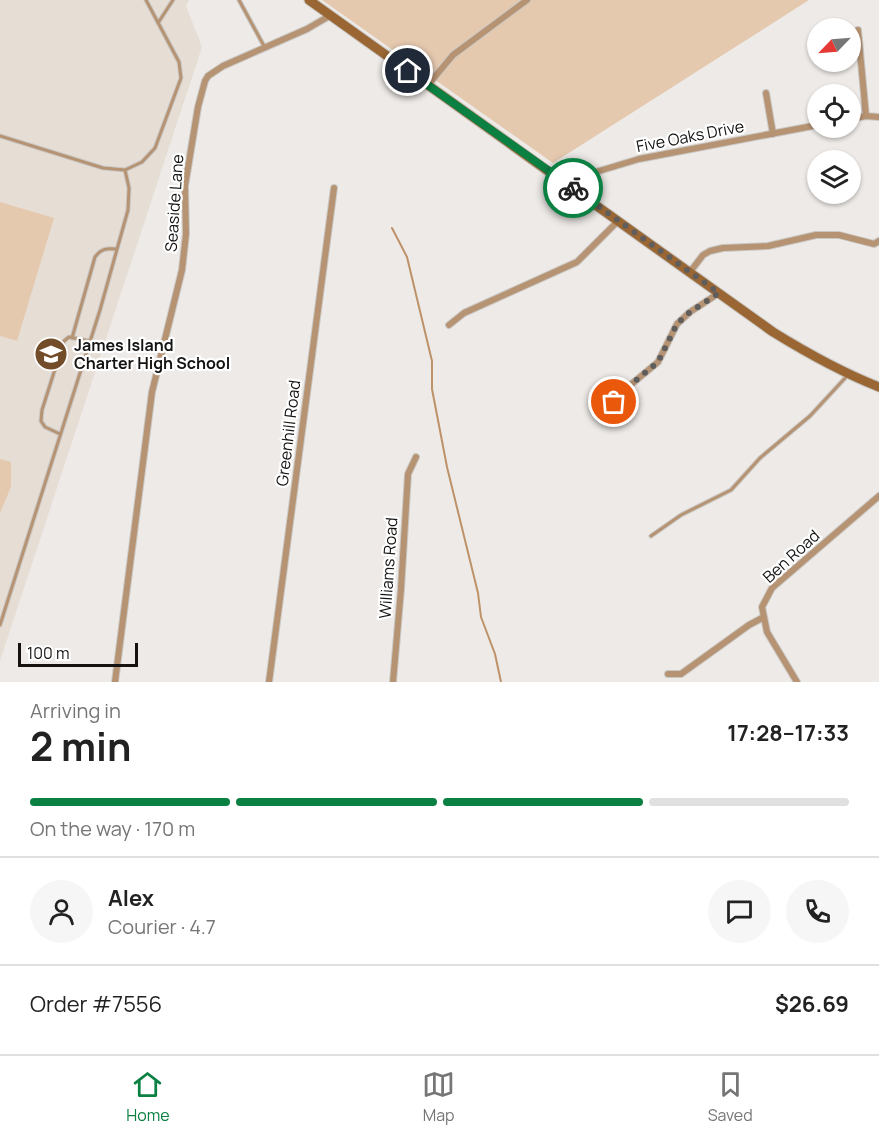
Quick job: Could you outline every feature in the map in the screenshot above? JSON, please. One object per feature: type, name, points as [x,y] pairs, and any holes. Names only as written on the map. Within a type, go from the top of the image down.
[{"type":"main road","points":[[309,0],[781,337],[848,375],[879,387]]},
{"type":"street","points":[[428,85],[453,55],[527,0]]},
{"type":"street","name":"Seaside Lane","points":[[115,682],[152,392],[182,270],[186,234],[185,186],[201,92],[208,76],[224,66],[307,30],[331,15]]},
{"type":"street","points":[[861,62],[866,116]]},
{"type":"street","points":[[766,93],[773,134]]},
{"type":"street","points":[[861,117],[879,117]]},
{"type":"street","name":"Five Oaks Drive","points":[[574,189],[589,174],[630,162],[807,127]]},
{"type":"street","name":"Greenhill Road","points":[[269,682],[334,188]]},
{"type":"street","points":[[449,325],[464,313],[577,262],[618,220]]},
{"type":"street","points":[[690,272],[703,255],[710,250],[768,246],[816,236],[839,236],[874,244],[879,241]]},
{"type":"street","points":[[614,402],[622,392],[658,362],[677,324],[690,312],[719,293]]},
{"type":"street","name":"Williams Road","points":[[393,682],[408,474],[416,457]]},
{"type":"street","name":"Ben Road","points":[[764,616],[762,607],[772,588],[879,496]]},
{"type":"street","points":[[668,674],[681,674],[764,616],[767,632],[797,682]]},
{"type":"lane","points":[[0,136],[103,168],[125,170],[142,162],[155,148],[181,78],[179,63],[146,0]]},
{"type":"lane","points":[[158,23],[173,0]]},
{"type":"lane","points":[[239,0],[265,48]]},
{"type":"lane","points":[[0,625],[128,210],[129,188],[125,170]]},
{"type":"lane","points":[[72,338],[95,257],[100,250],[116,249]]},
{"type":"lane","points":[[60,434],[45,427],[41,421],[42,410],[64,341],[72,338],[89,342]]},
{"type":"lane","points":[[651,536],[681,515],[730,490],[760,458],[810,416],[848,375]]},
{"type":"shaded area","name":"James Island Charter High School","points":[[0,0],[189,0],[186,6],[202,47],[0,661]]},
{"type":"shaded area","points":[[322,0],[809,0],[553,163]]},
{"type":"shaded area","points":[[0,202],[54,218],[17,341],[0,336]]},
{"type":"shaded area","points":[[0,459],[11,462],[11,487],[0,513]]},
{"type":"waterway","points":[[392,228],[407,257],[432,361],[432,389],[447,467],[478,593],[481,617],[495,654],[501,682]]},
{"type":"way so far","points":[[573,188],[719,293],[690,312],[677,324],[658,362],[622,392],[614,402]]},
{"type":"place","name":"James Island Charter High School","points":[[51,354]]},
{"type":"route","points":[[408,71],[573,188]]}]
